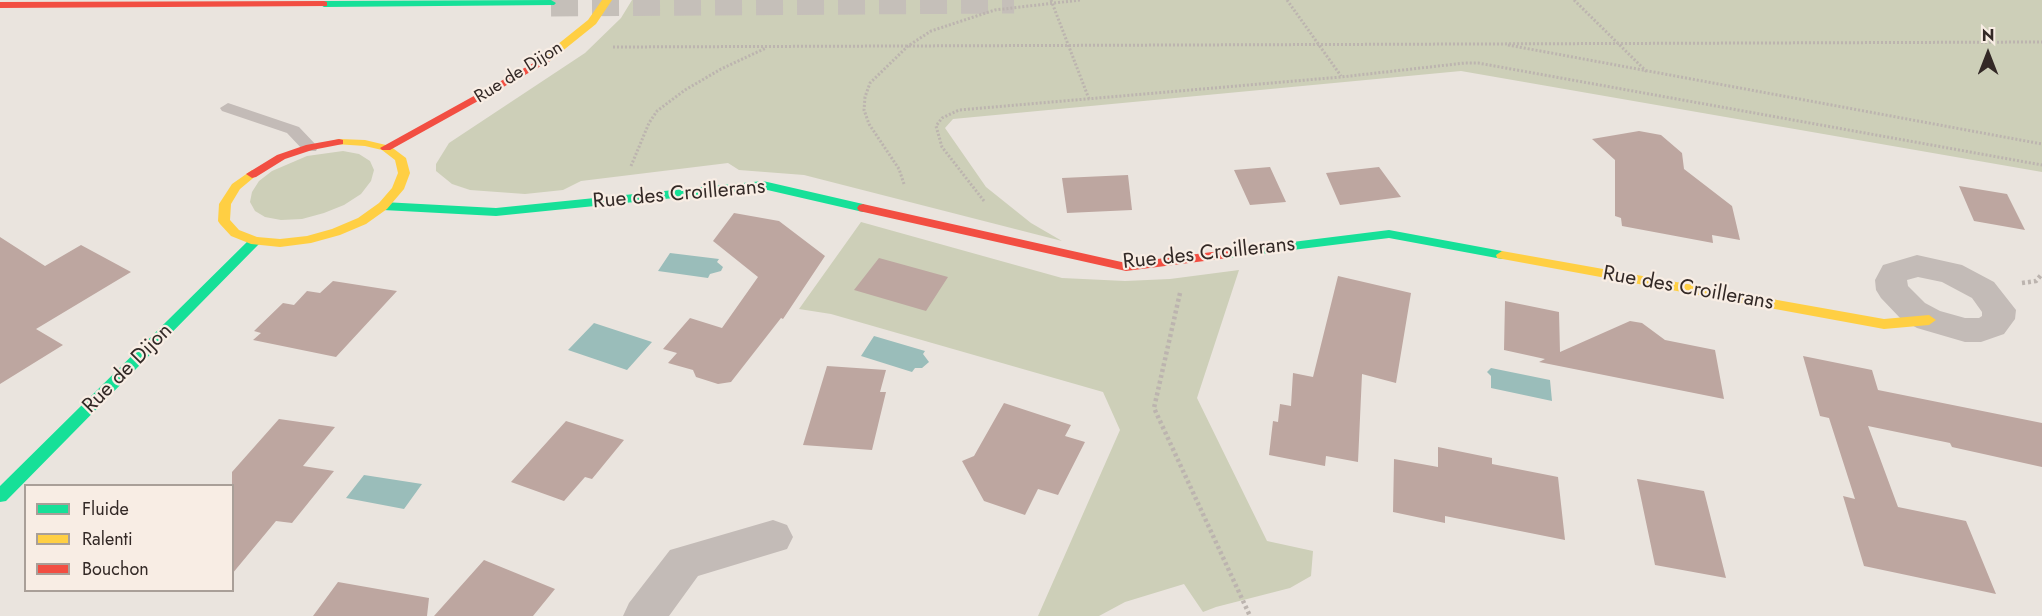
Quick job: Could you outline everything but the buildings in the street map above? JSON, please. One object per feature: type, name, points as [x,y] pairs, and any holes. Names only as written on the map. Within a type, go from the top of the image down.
[{"type":"main road","name":"Rue de Dijon","points":[[386,148],[508,82],[562,48],[592,22],[607,0]]},
{"type":"main road","points":[[0,5],[551,3]]},
{"type":"main road","points":[[339,142],[365,142],[386,148],[400,158],[404,173],[398,189],[383,206],[362,220],[326,235],[280,243],[255,242],[235,233],[224,220],[225,204],[236,187],[255,171],[281,157],[310,147],[339,142]]},
{"type":"main road","name":"Rue des Croillerans","points":[[383,206],[496,212],[763,185],[1126,267],[1389,234],[1884,324],[1929,320]]},
{"type":"main road","name":"Rue de Dijon","points":[[0,496],[255,242]]},
{"type":"street","points":[[644,616],[684,562],[773,537]]},
{"type":"lane","points":[[228,108],[293,130],[310,147]]},
{"type":"path","points":[[1051,0],[1089,99]]},
{"type":"path","points":[[890,213],[904,191],[904,181],[869,124],[864,110],[865,97],[870,83],[908,46],[931,32],[996,10],[1080,0]]},
{"type":"path","points":[[1287,0],[1341,77]]},
{"type":"path","points":[[1574,0],[1647,72]]},
{"type":"path","points":[[562,48],[2042,42]]},
{"type":"path","points":[[1502,44],[2042,144]]},
{"type":"path","points":[[623,199],[629,171],[649,123],[657,111],[694,84],[769,47]]},
{"type":"path","points":[[994,238],[994,216],[942,147],[936,126],[942,118],[958,110],[1478,63],[2042,165]]},
{"type":"path","points":[[1187,260],[1154,408],[1250,616]]},
{"type":"green space","points":[[632,0],[2042,0],[2042,172],[1461,71],[953,119],[945,128],[986,187],[1031,223],[1062,241],[804,175],[739,170],[728,163],[581,181],[563,190],[525,194],[470,190],[452,184],[436,171],[436,164],[449,143],[585,53],[621,18]]},
{"type":"green space","points":[[343,151],[359,154],[370,161],[374,170],[371,181],[361,194],[344,205],[302,219],[281,220],[265,217],[255,211],[250,202],[252,192],[259,181],[272,171],[307,156]]},
{"type":"green space","points":[[861,222],[1062,278],[1125,281],[1170,279],[1239,270],[1197,398],[1267,541],[1313,551],[1311,576],[1290,588],[1203,612],[1184,584],[1125,602],[1099,616],[1038,616],[1120,430],[1103,392],[831,314],[799,309]]},
{"type":"water","points":[[670,253],[719,259],[717,262],[723,267],[721,271],[710,274],[708,278],[658,271]]},
{"type":"water","points":[[594,323],[652,342],[627,370],[568,350]]},
{"type":"water","points":[[874,336],[925,351],[923,354],[929,362],[922,368],[915,368],[912,372],[861,356]]},
{"type":"water","points":[[1491,368],[1550,380],[1552,401],[1491,388],[1491,376],[1487,372]]},
{"type":"water","points":[[364,475],[422,484],[404,509],[346,498]]},
{"type":"tunnel","points":[[551,3],[1014,0]]},
{"type":"traffic: fast","points":[[324,4],[551,3]]},
{"type":"traffic: fast","points":[[383,206],[496,212],[763,185],[863,208]]},
{"type":"traffic: fast","points":[[1228,254],[1389,234],[1502,255]]},
{"type":"traffic: fast","points":[[0,496],[255,241]]},
{"type":"traffic: slow","points":[[546,59],[592,22],[607,0]]},
{"type":"traffic: slow","points":[[252,174],[236,187],[225,204],[224,221],[235,233],[255,241],[280,243],[307,240],[336,232],[362,221],[383,206],[398,189],[404,173],[400,158],[386,148],[365,143],[339,142]]},
{"type":"traffic: slow","points":[[1502,255],[1884,324],[1929,320]]},
{"type":"traffic: jam","points":[[0,5],[324,4]]},
{"type":"traffic: jam","points":[[386,148],[546,59]]},
{"type":"traffic: jam","points":[[252,174],[281,157],[310,147],[339,142]]},
{"type":"traffic: jam","points":[[863,208],[1126,267],[1228,254]]}]
